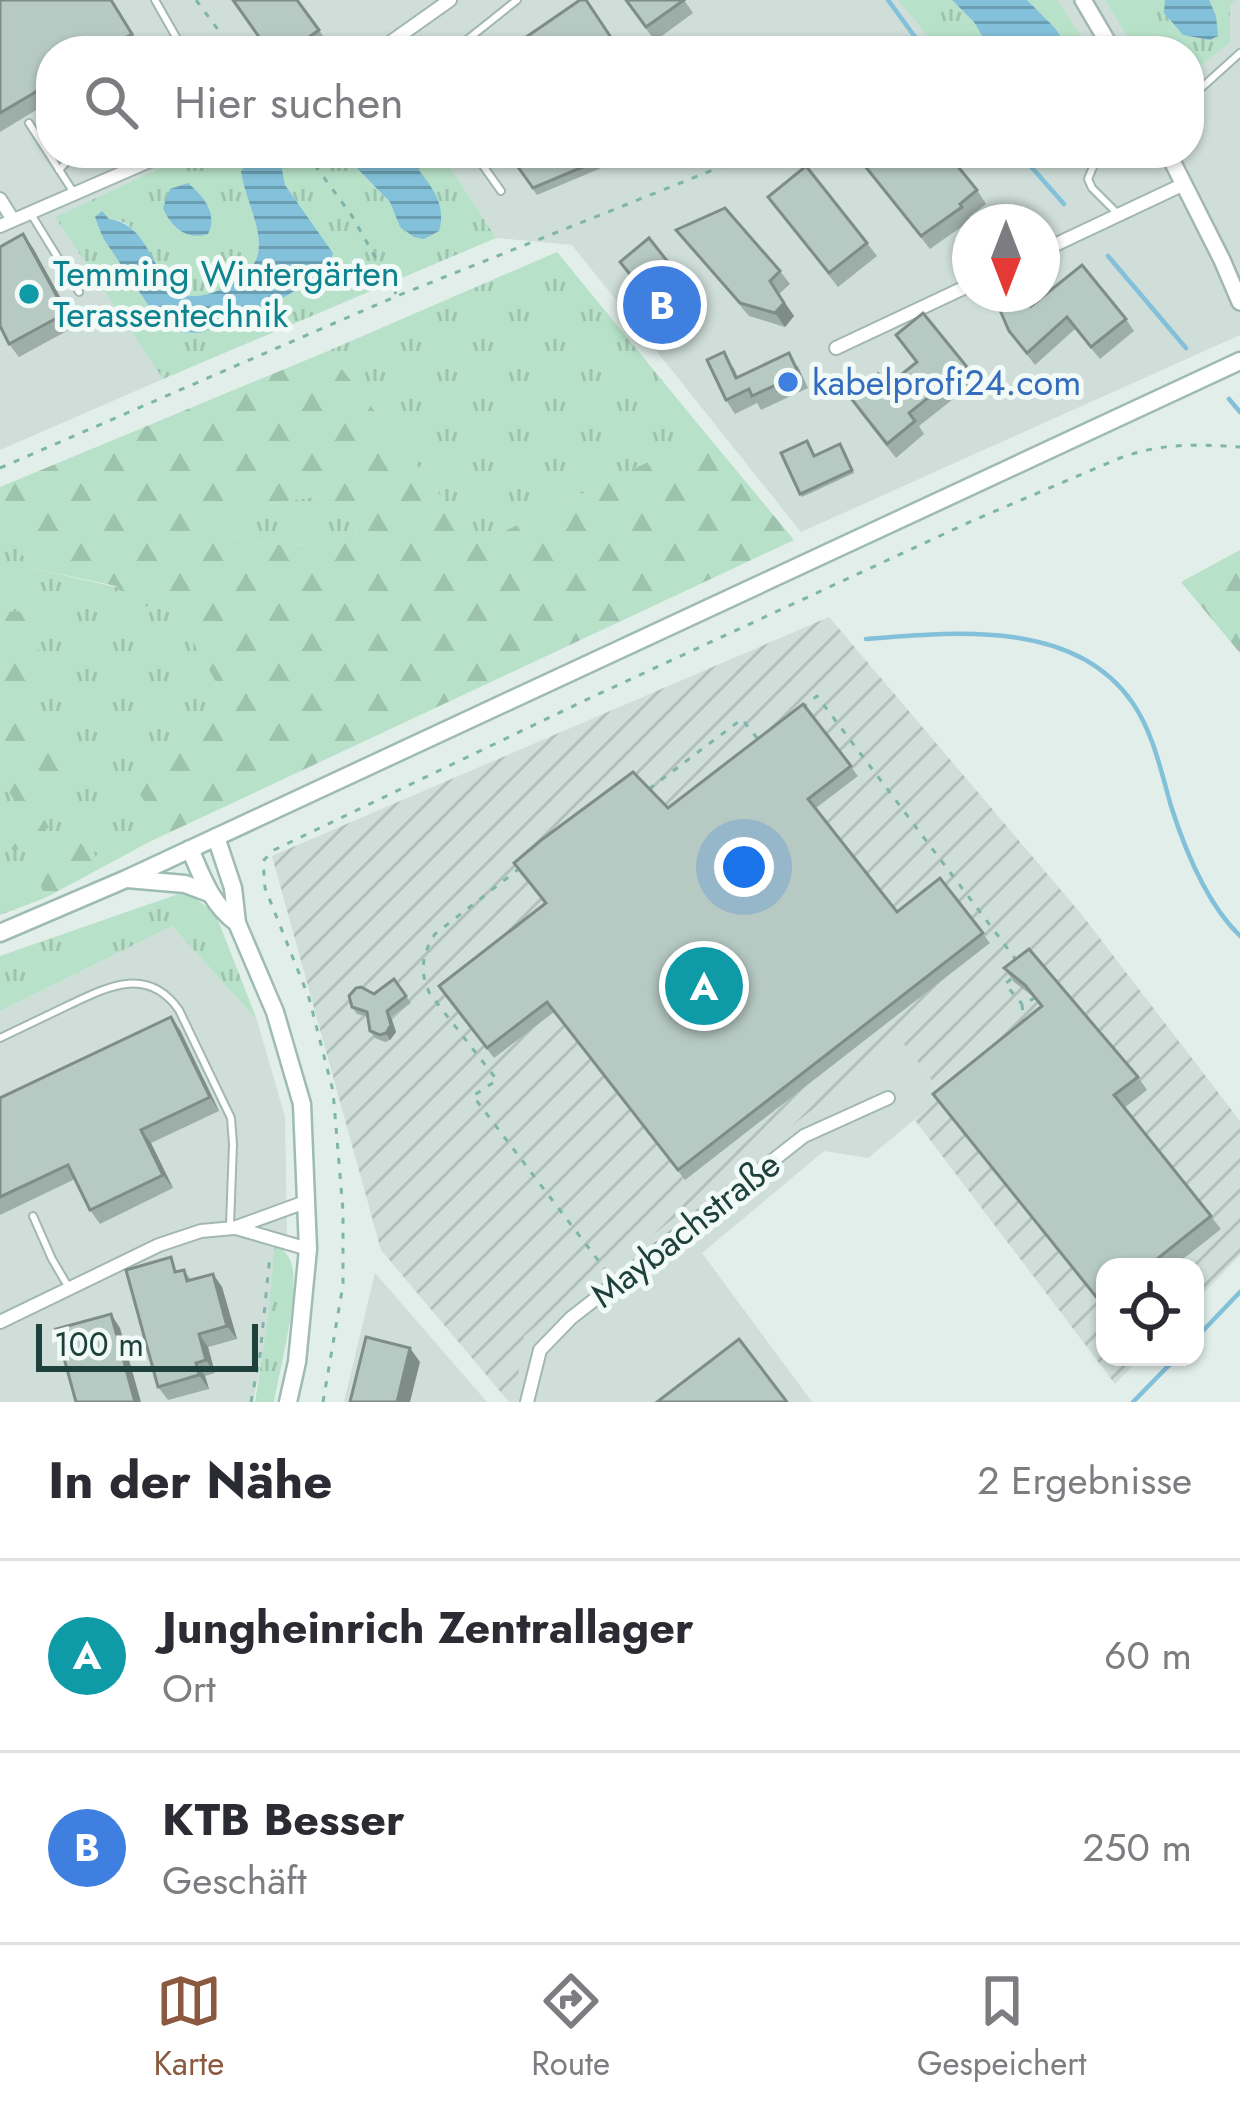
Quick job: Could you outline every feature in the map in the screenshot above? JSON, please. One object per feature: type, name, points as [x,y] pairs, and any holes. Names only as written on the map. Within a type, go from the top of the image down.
[{"type":"main road","points":[[0,933],[126,879],[1240,361]]},
{"type":"main road","points":[[216,837],[233,888],[237,923],[275,1012],[302,1104],[308,1249],[297,1362],[288,1402]]},
{"type":"main road","points":[[190,849],[220,911],[237,923]]},
{"type":"main road","points":[[126,879],[185,884],[209,893]]},
{"type":"street","points":[[409,36],[450,0]]},
{"type":"street","points":[[1083,0],[1104,36]]},
{"type":"street","points":[[0,199],[7,223],[133,168]]},
{"type":"street","points":[[1176,168],[1238,293]]},
{"type":"street","points":[[1060,242],[1184,184]]},
{"type":"street","points":[[836,348],[952,293]]},
{"type":"street","name":"Maybachstraße","points":[[527,1402],[540,1350],[571,1318],[804,1136],[888,1098]]},
{"type":"street","points":[[0,1322],[159,1244],[201,1231],[232,1228],[308,1201]]},
{"type":"street","points":[[232,1228],[308,1249]]},
{"type":"lane","points":[[155,0],[176,36]]},
{"type":"lane","points":[[472,36],[517,0]]},
{"type":"lane","points":[[1204,85],[1240,52]]},
{"type":"lane","points":[[29,122],[36,133]]},
{"type":"lane","points":[[485,168],[501,191]]},
{"type":"lane","points":[[1092,168],[1088,178],[1092,188],[1119,214]]},
{"type":"lane","points":[[59,170],[74,193]]},
{"type":"lane","points":[[31,213],[79,292]]},
{"type":"lane","points":[[0,1038],[115,985],[147,985],[171,998],[231,1118],[232,1228]]},
{"type":"lane","points":[[34,1216],[69,1288]]},
{"type":"path","points":[[196,0],[223,36]]},
{"type":"path","points":[[317,168],[352,216],[397,296]]},
{"type":"path","points":[[0,468],[397,296],[718,168]]},
{"type":"path","points":[[322,1402],[343,1285],[344,1211],[333,1091],[309,998],[265,888],[263,860],[274,850],[571,707],[972,521],[1120,458],[1178,443],[1240,447]]},
{"type":"path","points":[[795,713],[818,696],[1021,965]]},
{"type":"path","points":[[648,790],[742,719],[758,741]]},
{"type":"path","points":[[518,870],[435,934],[426,948],[423,981],[497,1080],[473,1096],[616,1285]]},
{"type":"path","points":[[1014,977],[1005,984],[1022,1004],[1025,1030]]},
{"type":"path","points":[[1022,1004],[1035,998]]},
{"type":"path","points":[[250,1402],[270,1280],[271,1244]]},
{"type":"shaded area","points":[[0,0],[1240,0],[1240,335],[801,532],[572,245],[496,238],[451,168],[1204,168],[1204,36],[36,36],[36,168],[160,168],[55,217],[163,379],[0,450]]},
{"type":"shaded area","points":[[829,617],[1082,915],[1240,1121],[1240,1255],[1204,1293],[1204,1258],[1096,1258],[1096,1359],[915,1120],[943,1095],[901,1040],[524,1336],[514,1402],[509,1402],[381,1250],[272,856]]},
{"type":"shaded area","points":[[172,926],[257,1020],[285,1117],[287,1236],[253,1402],[0,1402],[0,1011]]},
{"type":"shaded area","points":[[901,1039],[943,1096],[868,1158],[824,1151],[702,1253],[812,1402],[514,1402],[523,1336]]},
{"type":"shaded area","points":[[375,1273],[487,1402],[344,1402]]},
{"type":"shaded area","points":[[1101,1366],[1132,1366],[1115,1384]]},
{"type":"green space","points":[[898,0],[952,0],[982,36],[928,36]]},
{"type":"green space","points":[[1027,0],[1057,0],[1081,36],[1061,36]]},
{"type":"green space","points":[[1105,0],[1165,0],[1173,26],[1192,36],[1127,36]]},
{"type":"green space","points":[[1209,0],[1236,0],[1230,4],[1230,42],[1204,63],[1204,39],[1215,39],[1216,16]]},
{"type":"green space","points":[[160,168],[246,168],[242,172],[258,250],[244,276],[214,293],[192,298],[178,294],[128,225],[115,220],[99,224],[103,238],[161,324],[333,253],[285,185],[282,168],[357,168],[390,202],[400,227],[416,168],[451,168],[496,238],[163,379],[55,217]]},
{"type":"green space","points":[[557,252],[706,434],[478,544],[328,351]]},
{"type":"green space","points":[[328,351],[478,544],[706,434],[794,540],[149,842],[149,808],[133,784],[151,756],[229,705],[169,599],[138,609],[116,586],[31,568],[0,520],[0,487]],"holes":[[[319,496],[358,517],[356,536],[303,544],[268,544],[218,529],[220,517]]]},
{"type":"green space","points":[[319,496],[358,517],[356,537],[268,544],[218,529],[219,517]]},
{"type":"green space","points":[[0,520],[31,568],[169,599],[230,706],[151,756],[149,842],[101,868],[79,823],[38,878],[45,898],[0,915]]},
{"type":"green space","points":[[1240,550],[1240,653],[1181,582]]},
{"type":"green space","points":[[29,611],[27,642],[39,650],[40,679],[30,725],[70,741],[59,783],[37,769],[20,781],[49,827],[15,851],[0,844],[0,817],[15,829],[30,819],[0,781],[0,612]]},
{"type":"green space","points":[[79,823],[101,868],[45,898],[38,878],[39,849],[59,831]]},
{"type":"green space","points":[[187,891],[216,915],[257,1020],[172,926],[0,1011],[0,956]]},
{"type":"green space","points":[[275,1244],[292,1266],[291,1313],[274,1402],[255,1402],[268,1319]]},
{"type":"water","points":[[952,0],[1027,0],[1061,36],[982,36]]},
{"type":"water","points":[[1165,0],[1209,0],[1218,36],[1210,40],[1183,35],[1164,13]]},
{"type":"water","points":[[282,168],[285,185],[333,253],[328,271],[271,305],[200,333],[161,324],[103,238],[95,217],[102,211],[128,226],[170,285],[183,294],[202,296],[228,286],[255,263],[258,235],[241,171]]},
{"type":"water","points":[[357,168],[418,168],[437,199],[439,231],[424,239],[414,237],[400,227],[390,202]]},
{"type":"water","points":[[188,183],[208,206],[208,234],[193,236],[181,231],[163,208],[170,189]]},
{"type":"building","points":[[0,0],[111,0],[132,34],[36,36],[36,92],[0,113]]},
{"type":"building","points":[[233,0],[297,0],[319,30],[310,36],[258,36]]},
{"type":"building","points":[[586,0],[610,36],[528,36]]},
{"type":"building","points":[[626,0],[684,0],[646,27]]},
{"type":"building","points":[[519,168],[580,168],[533,188]]},
{"type":"building","points":[[808,168],[867,243],[829,273],[768,197]]},
{"type":"building","points":[[867,168],[959,168],[977,190],[960,204],[952,204],[952,214],[921,236]]},
{"type":"building","points":[[725,208],[780,271],[770,281],[784,303],[775,313],[740,303],[676,230]]},
{"type":"building","name":"Temming Wintergärten Terassentechnik","points":[[23,234],[66,313],[9,344],[0,326],[0,247]]},
{"type":"building","points":[[649,238],[694,295],[665,318],[620,262]]},
{"type":"building","points":[[1082,265],[1126,319],[1091,347],[1067,317],[1027,353],[1001,312],[1060,312],[1060,283]]},
{"type":"building","points":[[923,313],[967,367],[909,413],[915,421],[887,444],[850,397],[878,374],[887,386],[917,362],[896,335]]},
{"type":"building","points":[[724,352],[736,378],[789,353],[799,374],[752,396],[749,389],[726,400],[707,360]]},
{"type":"building","points":[[807,441],[814,456],[840,444],[852,470],[800,494],[781,453]]},
{"type":"building","points":[[803,704],[851,766],[808,799],[897,912],[940,878],[983,933],[678,1170],[547,1002],[487,1048],[439,986],[546,903],[514,863],[540,841],[633,772],[668,808]]},
{"type":"building","points":[[1029,949],[1138,1077],[1114,1095],[1211,1216],[1158,1258],[1096,1258],[1096,1297],[933,1094],[1042,1006],[1004,968]]},
{"type":"building","points":[[394,979],[406,996],[387,1011],[391,1025],[380,1035],[370,1031],[367,1012],[352,1007],[349,996],[361,987],[374,994]]},
{"type":"building","points":[[171,1017],[210,1097],[141,1130],[163,1175],[90,1210],[68,1165],[0,1197],[0,1098]]},
{"type":"building","points":[[171,1257],[175,1272],[184,1270],[187,1281],[213,1274],[227,1326],[199,1334],[206,1360],[196,1363],[199,1375],[158,1387],[126,1270]]},
{"type":"building","points":[[111,1314],[135,1402],[76,1402],[56,1329]]},
{"type":"building","points":[[366,1337],[410,1348],[397,1402],[350,1402]]},
{"type":"building","points":[[739,1339],[787,1402],[657,1402]]},
{"type":"waterway","points":[[888,0],[914,36]]},
{"type":"waterway","points":[[1032,168],[1064,204]]},
{"type":"waterway","points":[[1108,256],[1186,348]]},
{"type":"waterway","points":[[1229,399],[1240,412]]},
{"type":"waterway","points":[[866,639],[937,634],[1010,637],[1078,656],[1108,675],[1146,726],[1190,858],[1217,908],[1240,936]]},
{"type":"waterway","points":[[1204,1330],[1240,1292]]},
{"type":"waterway","points":[[1133,1402],[1168,1366]]},
{"type":"place","name":"Temming Wintergärten Terassentechnik","points":[[29,294]]},
{"type":"place","name":"KTB Besser","points":[[662,305]]},
{"type":"place","name":"kabelprofi24.com","points":[[788,382]]},
{"type":"place","name":"Jungheinrich Zentrallager","points":[[704,986]]}]
